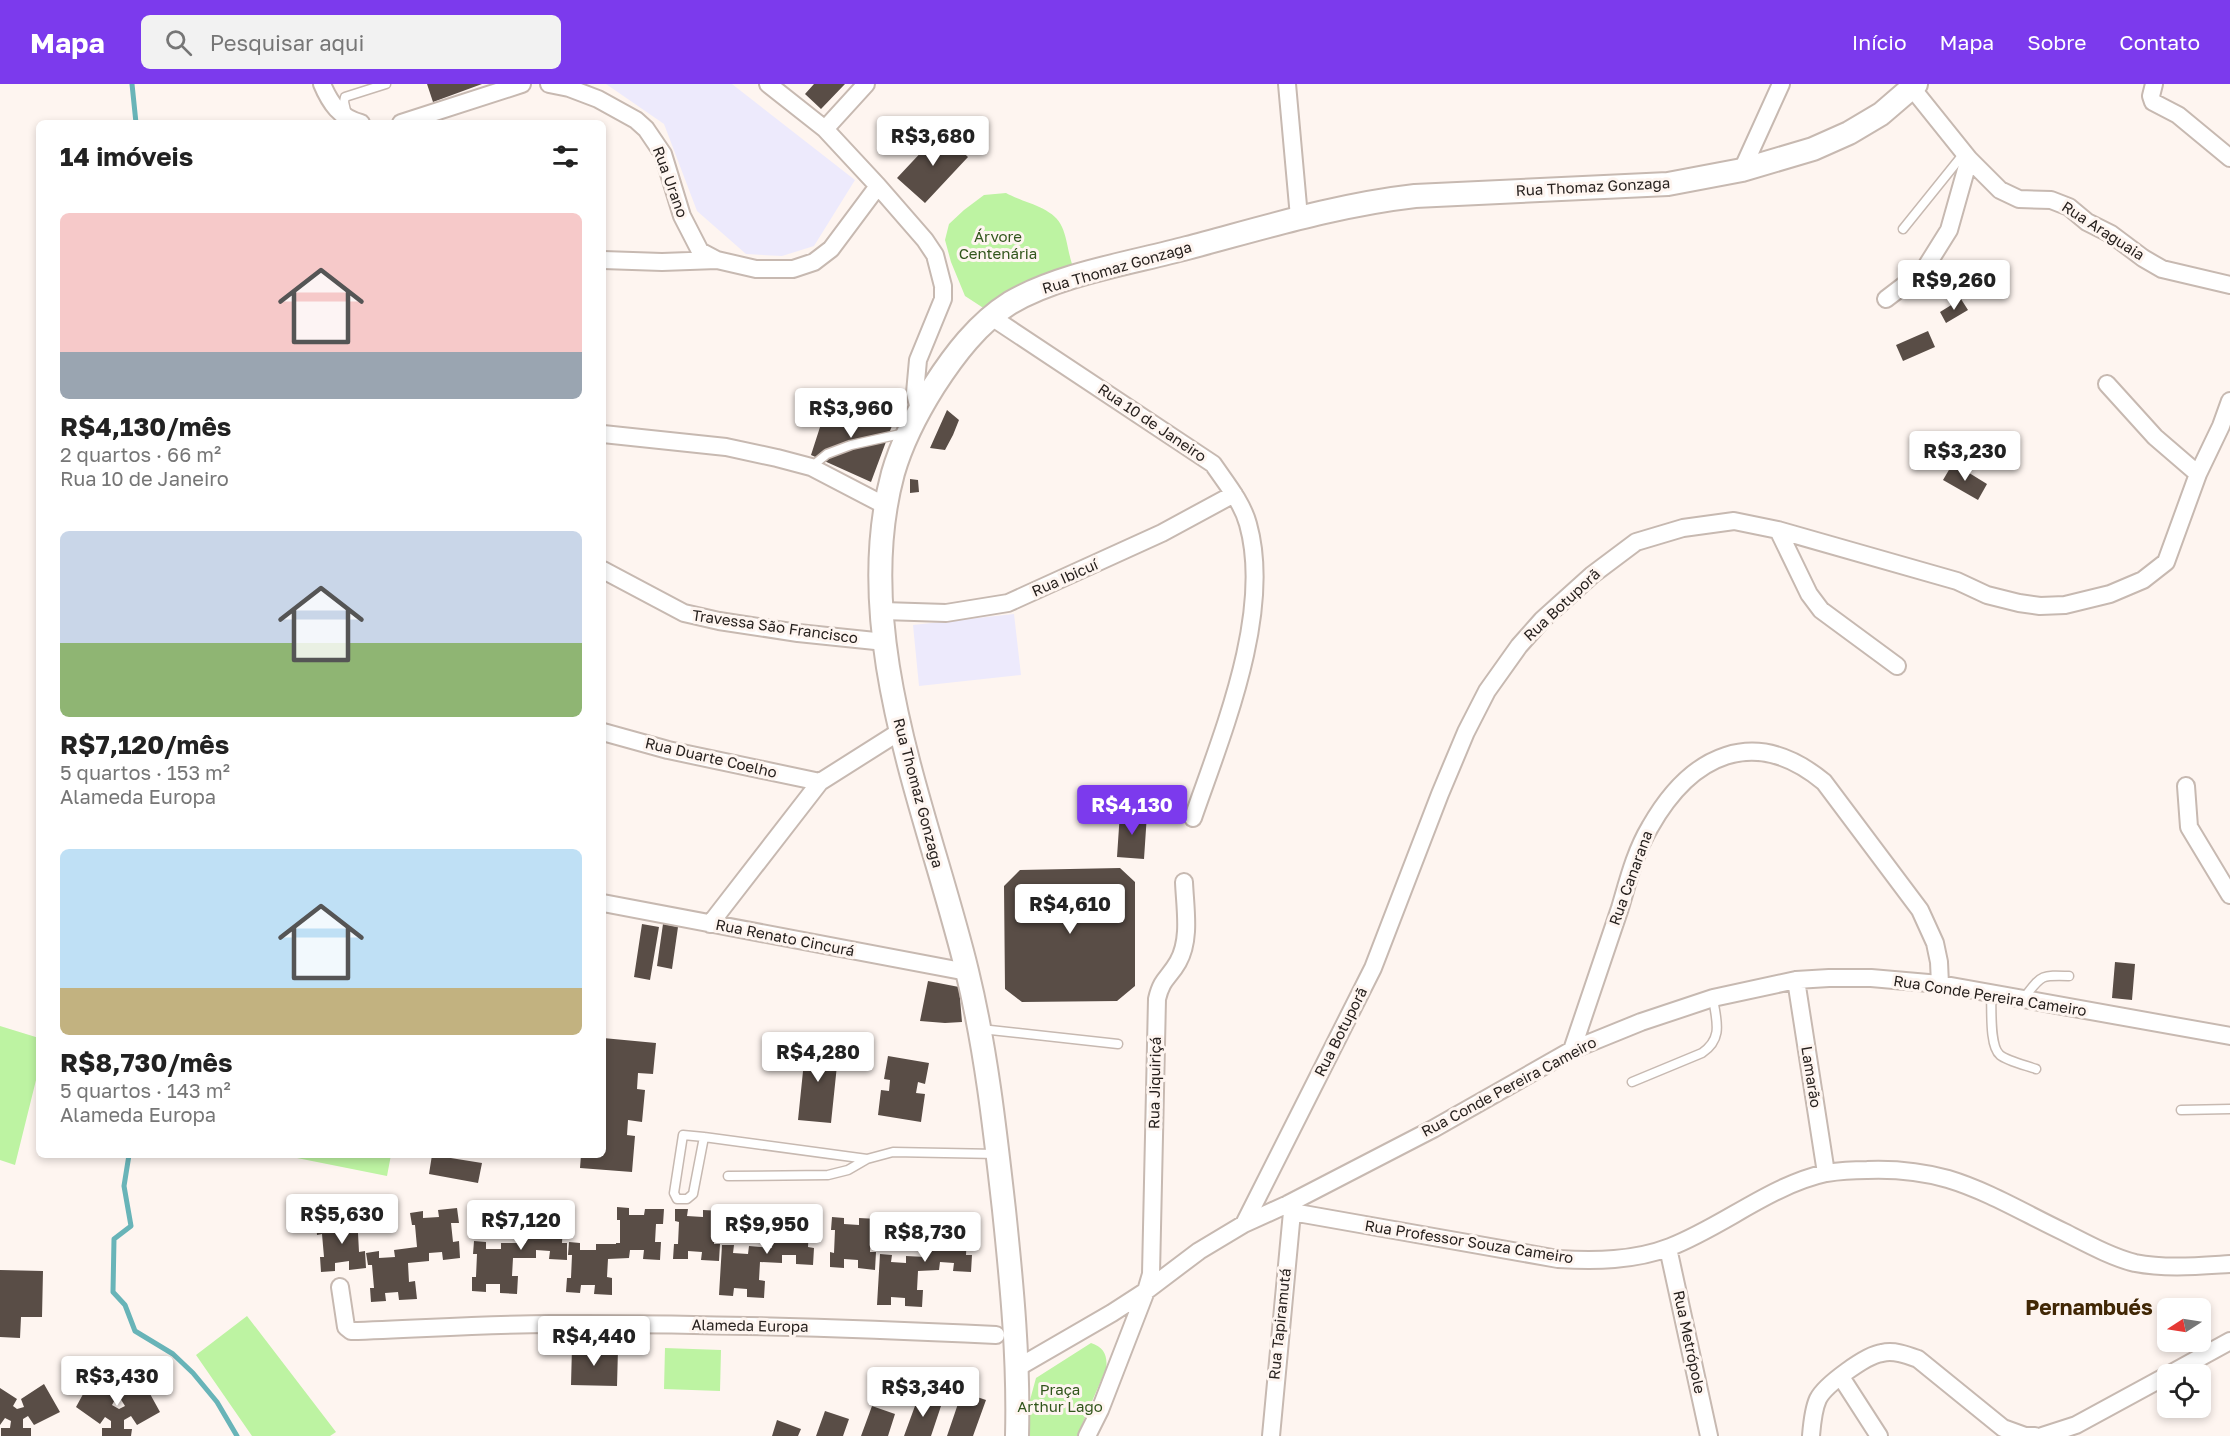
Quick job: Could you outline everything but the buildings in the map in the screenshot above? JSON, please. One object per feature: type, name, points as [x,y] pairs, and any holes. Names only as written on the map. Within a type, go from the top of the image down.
[{"type":"main road","name":"Rua Thomaz Gonzaga","points":[[1017,1436],[1017,1368],[1006,1336],[997,1154],[988,1079],[967,972],[899,732],[885,642],[883,611],[882,540],[893,472],[919,410],[956,354],[990,316],[1014,300],[1063,280],[1364,202],[1394,198],[1668,184],[1742,170],[1813,149],[1849,133],[1881,114],[1914,86]]},
{"type":"street","points":[[322,84],[333,106],[343,116],[353,120]]},
{"type":"street","points":[[410,120],[522,84]]},
{"type":"street","name":"Rua Urano","points":[[549,84],[569,88],[598,99],[636,120],[646,129],[663,154],[682,216],[700,251],[717,260],[756,269],[778,270],[794,269],[814,262],[831,249],[878,186]]},
{"type":"street","points":[[768,84],[825,129],[878,186],[925,240],[935,255],[943,286],[943,299],[918,360],[915,393],[919,410]]},
{"type":"street","points":[[825,129],[866,84]]},
{"type":"street","points":[[1287,84],[1299,217]]},
{"type":"street","points":[[1742,170],[1781,84]]},
{"type":"street","points":[[2154,84],[2151,96],[2153,102],[2178,115],[2230,158]]},
{"type":"street","name":"Rua Araguaia","points":[[1914,86],[1967,155],[2000,190],[2019,199],[2050,200],[2070,207],[2087,222],[2111,234],[2162,269],[2230,285]]},
{"type":"street","points":[[1886,299],[1924,270],[1949,230],[1967,155]]},
{"type":"street","name":"Rua Urano","points":[[606,260],[662,262],[717,260]]},
{"type":"street","name":"Rua 10 de Janeiro","points":[[990,316],[1213,464],[1233,494],[1247,522],[1254,559],[1253,598],[1245,654],[1238,687],[1193,818]]},
{"type":"street","points":[[2107,384],[2155,437],[2198,474],[2230,401]]},
{"type":"street","points":[[606,434],[726,447],[811,467],[886,506]]},
{"type":"street","name":"Rua Botuporã","points":[[1244,1224],[1373,968],[1427,826],[1466,732],[1486,691],[1519,646],[1542,620],[1592,575],[1636,542],[1683,528],[1734,521],[1778,530],[1957,581],[1987,595],[2040,606],[2066,605],[2110,594],[2143,580],[2160,569],[2171,552],[2198,474]]},
{"type":"street","name":"Rua Ibicuí","points":[[883,611],[946,613],[1008,603],[1162,533],[1233,494]]},
{"type":"street","points":[[1778,530],[1809,594],[1821,610],[1897,666]]},
{"type":"street","name":"Travessa São Francisco","points":[[606,572],[684,613],[719,621],[798,633],[885,642]]},
{"type":"street","points":[[710,924],[820,782],[899,732]]},
{"type":"street","name":"Rua Duarte Coelho","points":[[606,733],[668,750],[820,782]]},
{"type":"street","name":"Rua Canarana","points":[[1572,1050],[1635,861],[1648,829],[1666,801],[1681,785],[1698,770],[1733,753],[1753,750],[1780,756],[1809,770],[1824,782],[1920,910],[1929,926],[1940,962],[1940,984]]},
{"type":"street","points":[[2186,786],[2188,826],[2230,895]]},
{"type":"street","name":"Rua Jiquiriçá","points":[[1146,1291],[1152,1257],[1157,999],[1160,985],[1177,964],[1183,952],[1186,936],[1184,882]]},
{"type":"street","name":"Rua Renato Cincurá","points":[[606,904],[967,972]]},
{"type":"street","name":"Rua Conde Pereira Cameiro","points":[[1017,1368],[1112,1313],[1146,1291],[1199,1251],[1244,1224],[1290,1208],[1572,1050],[1641,1022],[1713,998],[1796,981],[1871,978],[1940,984],[2230,1036]]},
{"type":"street","name":"Lamarão","points":[[1796,981],[1826,1173]]},
{"type":"street","name":"Rua Professor Souza Cameiro","points":[[1290,1208],[1558,1259],[1599,1261],[1668,1248],[1788,1187],[1826,1173],[1867,1170],[1908,1172],[1948,1179],[1996,1199],[2093,1246],[2134,1262],[2178,1267],[2230,1264]]},
{"type":"street","name":"Rua Tapiramutá","points":[[1270,1436],[1290,1208]]},
{"type":"street","name":"Rua Metrópole","points":[[1668,1248],[1709,1436]]},
{"type":"street","name":"Alameda Europa","points":[[340,1287],[346,1327],[351,1331],[472,1325],[627,1324],[818,1327],[1006,1336]]},
{"type":"street","points":[[1087,1436],[1100,1410],[1146,1291]]},
{"type":"street","points":[[2189,1364],[2230,1341]]},
{"type":"street","points":[[1811,1436],[1817,1400],[1823,1391],[1865,1359],[1882,1352],[1904,1353],[1918,1359],[2003,1428],[2025,1436],[2035,1436]]},
{"type":"street","points":[[1841,1377],[1879,1436]]},
{"type":"street","points":[[2042,1436],[2076,1425],[2157,1381]]},
{"type":"lane","points":[[354,120],[344,102],[345,97],[386,84]]},
{"type":"lane","points":[[1903,229],[1967,155]]},
{"type":"lane","points":[[811,467],[827,453],[851,445],[908,433]]},
{"type":"lane","points":[[2023,999],[2040,977],[2069,976]]},
{"type":"lane","points":[[1991,994],[1995,1047],[2000,1056],[2037,1069]]},
{"type":"lane","points":[[1632,1082],[1702,1053],[1710,1047],[1716,1040],[1717,1030],[1713,998]]},
{"type":"lane","points":[[978,1029],[1118,1044]]},
{"type":"lane","points":[[2181,1110],[2230,1109]]},
{"type":"lane","points":[[704,1137],[693,1194],[687,1199],[678,1199],[674,1193],[683,1135],[704,1137],[867,1160]]},
{"type":"lane","points":[[728,1176],[828,1175],[848,1170],[867,1160],[893,1152],[997,1154]]},
{"type":"shaded area","points":[[606,84],[732,84],[855,180],[814,246],[782,256],[746,254],[697,211],[664,124]]},
{"type":"shaded area","points":[[1014,614],[1021,675],[919,686],[913,625]]},
{"type":"green space","name":"Árvore Centenária","points":[[1006,193],[1046,210],[1058,220],[1064,231],[1072,264],[1065,273],[988,311],[965,296],[945,240],[949,224],[964,210],[984,195]]},
{"type":"green space","points":[[0,1026],[36,1037],[36,1080],[15,1165],[0,1160]]},
{"type":"green space","points":[[297,1158],[390,1158],[387,1176]]},
{"type":"green space","points":[[247,1316],[336,1432],[330,1436],[252,1436],[196,1355]]},
{"type":"green space","name":"Praça Arthur Lago","points":[[1091,1343],[1104,1353],[1106,1369],[1077,1436],[1030,1436],[1030,1400],[1036,1378]]},
{"type":"green space","points":[[665,1348],[721,1350],[720,1391],[664,1389]]},
{"type":"waterway","points":[[132,84],[136,120]]},
{"type":"waterway","points":[[129,1158],[124,1186],[131,1226],[114,1239],[113,1292],[125,1305],[135,1331],[173,1354],[193,1373],[217,1402],[237,1436]]},
{"type":"district","name":"Pernambués","points":[[2089,1308]]}]
